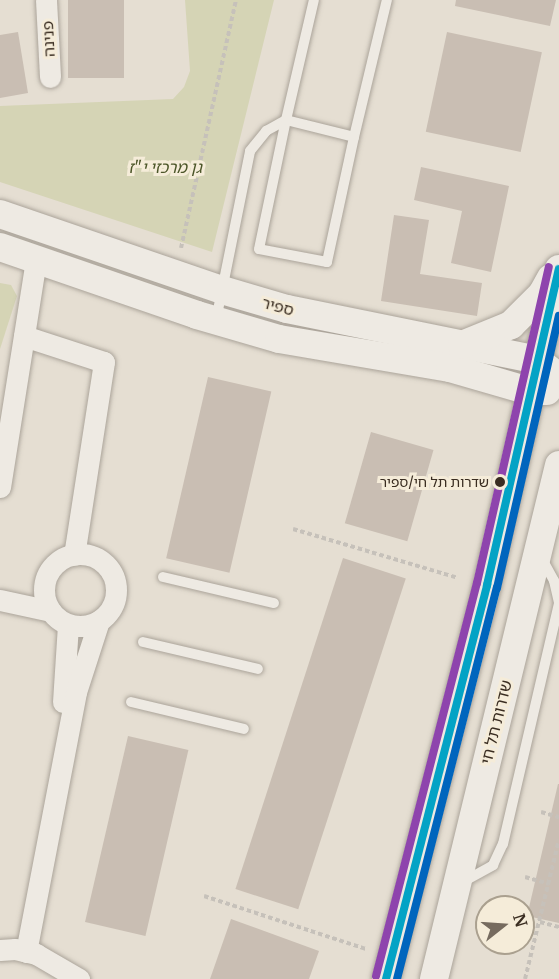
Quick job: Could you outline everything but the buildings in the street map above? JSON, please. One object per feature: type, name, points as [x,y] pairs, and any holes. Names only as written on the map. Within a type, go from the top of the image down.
[{"type":"street","name":"פנינה","points":[[46,0],[50,77]]},
{"type":"street","name":"ספיר","points":[[0,214],[222,290],[456,357],[529,391],[559,391]]},
{"type":"street","name":"ספיר","points":[[0,247],[216,321],[279,339],[334,350],[537,360],[559,377]]},
{"type":"street","points":[[0,487],[36,259]]},
{"type":"street","points":[[516,458],[516,428],[506,405],[495,391],[477,379],[456,357],[511,325],[542,294],[559,263]]},
{"type":"street","points":[[386,979],[487,585],[529,391],[559,269]]},
{"type":"street","points":[[24,336],[104,362],[74,555]]},
{"type":"street","name":"שדרות תל חי","points":[[434,979],[455,885],[559,465]]},
{"type":"street","points":[[14,950],[76,692],[99,621],[114,602],[117,590],[110,570],[96,558],[74,555],[52,567],[46,578],[44,590],[51,611]]},
{"type":"street","points":[[0,600],[51,611],[68,625],[78,627],[99,621]]},
{"type":"street","points":[[14,950],[66,687],[68,625]]},
{"type":"street","points":[[14,950],[36,954],[79,979]]},
{"type":"lane","points":[[314,0],[285,120],[259,249],[327,262],[387,0]]},
{"type":"lane","points":[[216,321],[250,151],[266,131],[285,120],[354,137]]},
{"type":"lane","points":[[455,885],[493,865],[503,844],[559,603],[554,581],[538,552]]},
{"type":"lane","points":[[163,577],[274,603]]},
{"type":"lane","points":[[143,642],[258,669]]},
{"type":"lane","points":[[131,702],[244,729]]},
{"type":"path","points":[[179,258],[236,0]]},
{"type":"path","points":[[294,529],[458,578]]},
{"type":"path","points":[[541,812],[559,817]]},
{"type":"path","points":[[525,979],[559,840]]},
{"type":"path","points":[[525,877],[549,884]]},
{"type":"path","points":[[204,896],[366,949]]},
{"type":"path","points":[[540,922],[559,927]]},
{"type":"green space","name":"גן מרכזי י\"ז","points":[[185,0],[274,0],[212,252],[0,182],[0,106],[173,99],[184,87],[190,71]]},
{"type":"green space","points":[[0,283],[11,285],[17,296],[0,349]]},
{"type":"transit line","points":[[376,976],[477,583],[549,267]]},
{"type":"transit line","points":[[386,979],[487,585],[559,269]]},
{"type":"transit line","points":[[397,979],[497,588],[559,316]]},
{"type":"place","name":"שדרות תל חי/ספיר","points":[[500,482]]}]
